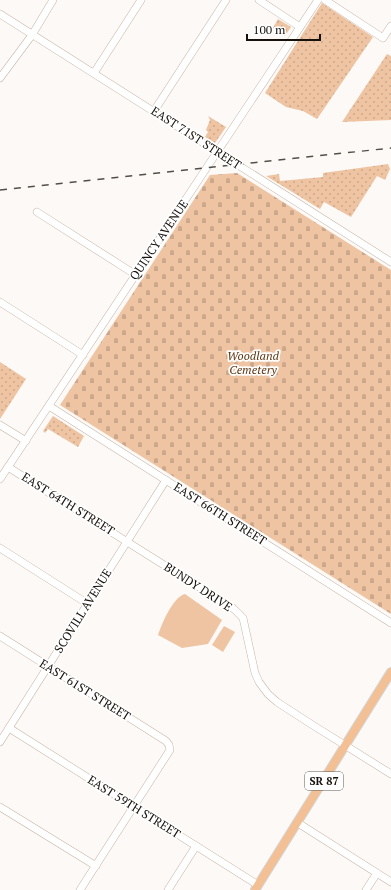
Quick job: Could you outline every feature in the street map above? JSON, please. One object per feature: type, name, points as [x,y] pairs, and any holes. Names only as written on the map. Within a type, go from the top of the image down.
[{"type":"main road","name":"SR 87","points":[[257,888],[391,672]]},
{"type":"street","points":[[0,78],[32,35],[53,0]]},
{"type":"street","points":[[94,73],[141,0]]},
{"type":"street","points":[[154,111],[226,0]]},
{"type":"street","points":[[259,0],[300,27]]},
{"type":"street","name":"QUINCY AVENUE","points":[[0,479],[318,0]]},
{"type":"street","points":[[325,0],[383,38],[391,26]]},
{"type":"street","name":"EAST 71ST STREET","points":[[0,14],[391,262]]},
{"type":"street","points":[[37,212],[136,275]]},
{"type":"street","points":[[0,302],[83,354]]},
{"type":"street","name":"EAST 66TH STREET","points":[[49,406],[391,623]]},
{"type":"street","points":[[0,424],[26,441]]},
{"type":"street","name":"EAST 64TH STREET","points":[[8,467],[127,542]]},
{"type":"street","name":"SCOVILL AVENUE","points":[[0,742],[49,667],[166,480]]},
{"type":"street","name":"BUNDY DRIVE","points":[[127,542],[234,609],[243,618],[255,673],[259,682],[268,694],[288,709],[391,774]]},
{"type":"street","points":[[0,548],[88,604]]},
{"type":"street","name":"EAST 61ST STREET","points":[[0,636],[166,740],[170,750],[134,806]]},
{"type":"street","name":"EAST 59TH STREET","points":[[9,728],[134,806],[257,888]]},
{"type":"street","points":[[0,806],[96,866]]},
{"type":"street","points":[[80,890],[134,806]]},
{"type":"street","points":[[298,823],[391,882]]},
{"type":"street","points":[[168,890],[196,846]]},
{"type":"street","points":[[366,890],[377,873]]},
{"type":"green space","points":[[322,3],[373,37],[317,119],[303,111],[286,107],[265,93]]},
{"type":"green space","points":[[278,19],[291,27],[285,36],[273,28]]},
{"type":"green space","points":[[387,54],[391,56],[391,120],[342,122]]},
{"type":"green space","points":[[208,116],[226,127],[215,143],[205,137],[208,132],[206,130],[210,120]]},
{"type":"green space","points":[[388,164],[390,169],[385,180],[377,176],[351,217],[324,202],[320,209],[266,176],[279,174],[280,181],[323,177],[323,173]]},
{"type":"green space","name":"Woodland Cemetery","points":[[237,173],[391,270],[391,614],[60,405],[210,175]]},
{"type":"green space","points":[[0,362],[26,379],[0,419]]},
{"type":"green space","points":[[53,416],[84,436],[78,447],[48,429],[45,433],[43,431]]},
{"type":"green space","points":[[185,594],[222,620],[208,644],[182,648],[158,635],[172,605],[176,600]]},
{"type":"green space","points":[[224,626],[235,632],[223,652],[212,645]]},
{"type":"railway","points":[[0,190],[391,148]]}]
